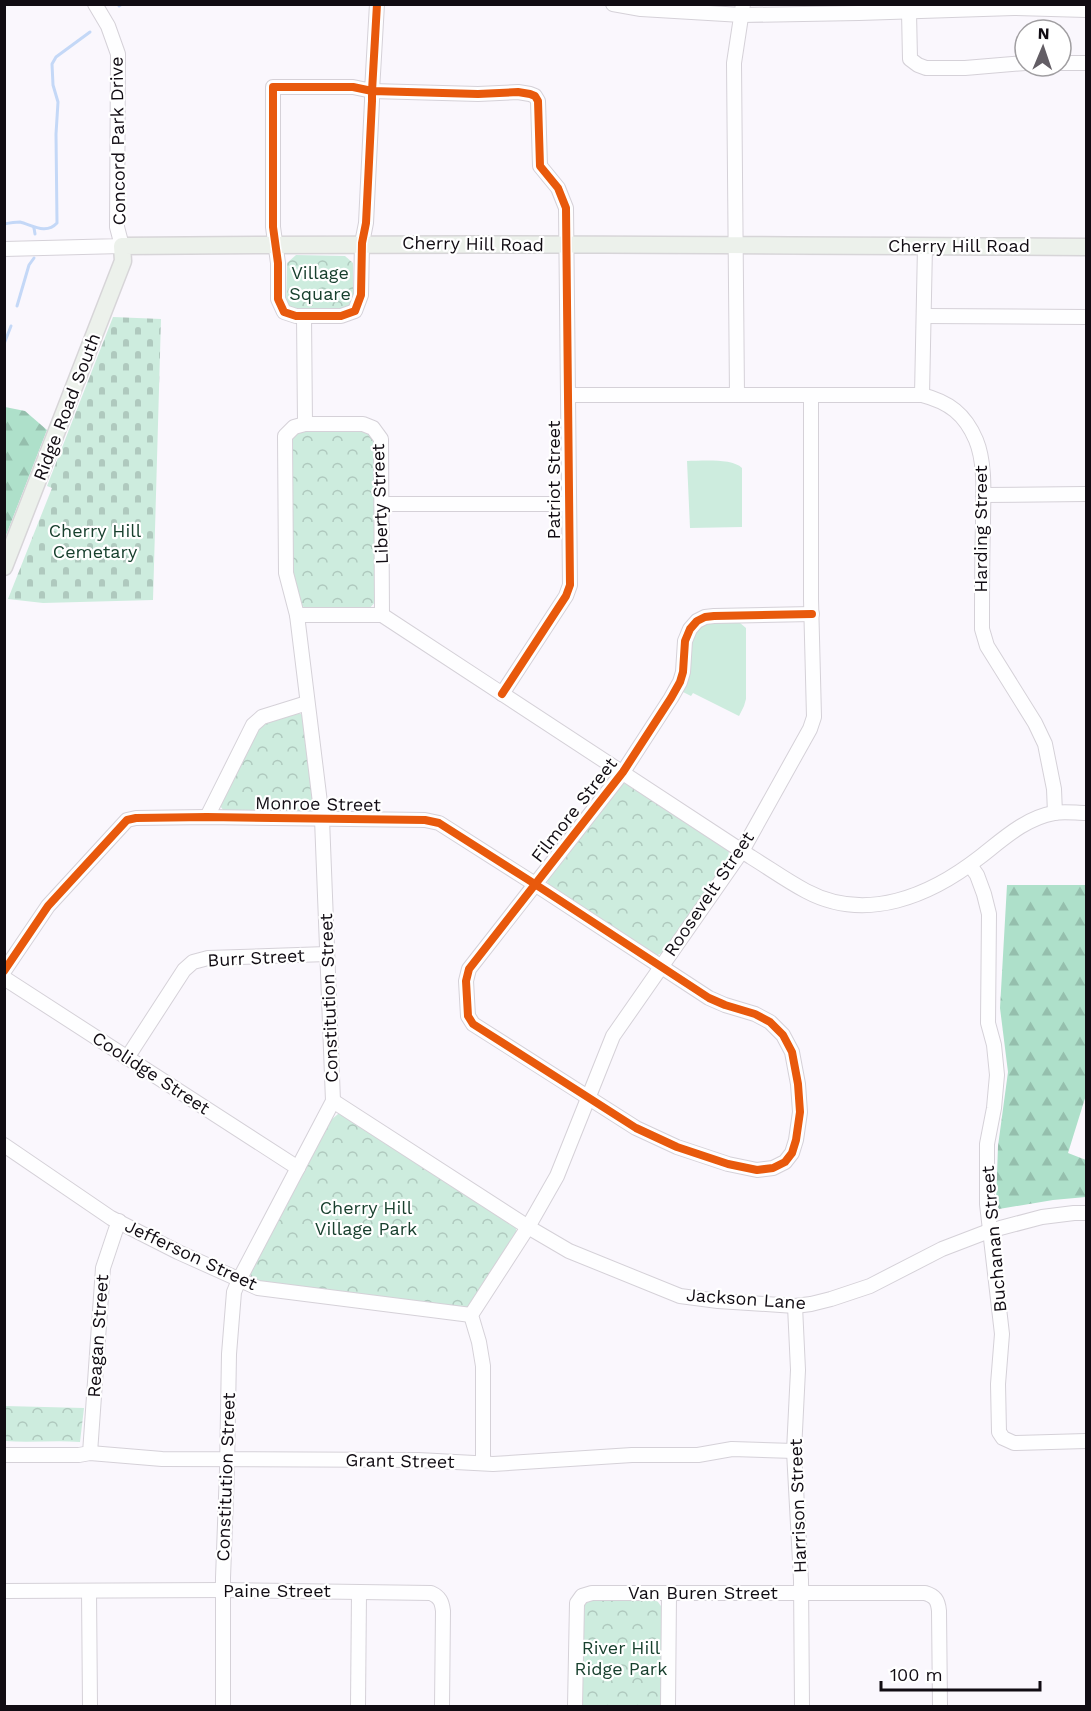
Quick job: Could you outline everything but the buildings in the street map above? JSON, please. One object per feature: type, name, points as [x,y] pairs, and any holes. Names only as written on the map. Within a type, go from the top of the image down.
[{"type":"main road","name":"Cherry Hill Road","points":[[122,246],[362,243],[566,246],[737,244],[1086,247]]},
{"type":"main road","name":"Ridge Road South","points":[[4,567],[123,261],[122,246]]},
{"type":"street","name":"Concord Park Drive","points":[[95,4],[108,26],[118,54],[117,227],[122,246]]},
{"type":"street","points":[[372,91],[353,87],[273,87],[273,227],[278,263],[278,299],[284,312],[296,316],[341,316],[355,311],[361,295],[362,243],[366,223],[377,4]]},
{"type":"street","points":[[613,4],[641,9],[856,9],[909,12],[1014,6],[1086,10]]},
{"type":"street","points":[[737,395],[734,63],[742,10]]},
{"type":"street","points":[[909,12],[910,59],[918,65],[926,68],[965,68],[1013,64]]},
{"type":"street","name":"Patriot Street","points":[[372,91],[478,94],[518,92],[536,96],[539,114],[540,166],[558,188],[566,208],[570,585],[566,596],[502,694]]},
{"type":"street","name":"Cherry Hill Road","points":[[4,249],[122,246]]},
{"type":"street","points":[[922,395],[925,246]]},
{"type":"street","points":[[304,316],[304,424]]},
{"type":"street","points":[[924,316],[1086,317]]},
{"type":"street","name":"Harding Street","points":[[568,394],[922,395],[952,407],[964,418],[976,439],[981,454],[982,629],[987,646],[1035,723],[1045,744],[1054,789],[1055,813]]},
{"type":"street","name":"Roosevelt Street","points":[[471,1315],[528,1227],[557,1176],[613,1036],[742,851],[810,729],[814,717],[811,396]]},
{"type":"street","name":"Liberty Street","points":[[304,424],[363,424],[373,428],[381,439],[382,615]]},
{"type":"street","name":"Constitution Street","points":[[223,1707],[223,1590],[229,1354],[234,1292],[238,1280],[333,1101],[322,819],[297,615],[286,573],[285,436],[294,427],[304,424]]},
{"type":"street","points":[[983,495],[1086,494]]},
{"type":"street","points":[[382,504],[568,504]]},
{"type":"street","name":"Filmore Street","points":[[589,1097],[473,1024],[468,1016],[466,981],[469,969],[623,772],[676,690],[683,672],[685,641],[690,629],[697,621],[714,616],[812,614]]},
{"type":"street","points":[[297,615],[382,615],[742,851],[807,892],[831,901],[860,906],[886,904],[914,897],[970,865],[1016,829],[1035,819],[1055,813],[1086,813]]},
{"type":"street","points":[[207,817],[253,725],[262,717],[307,703]]},
{"type":"street","name":"Monroe Street","points":[[4,971],[48,906],[127,820],[207,817],[425,820],[439,823],[709,998],[755,1014],[770,1022],[783,1035],[792,1052],[800,1113],[796,1140],[785,1162],[773,1168],[757,1170],[728,1164],[677,1147],[636,1128],[589,1097]]},
{"type":"street","name":"Buchanan Street","points":[[970,865],[977,875],[989,914],[988,1023],[994,1045],[997,1075],[987,1144],[989,1231],[1002,1334],[998,1384],[999,1432],[1003,1438],[1014,1443],[1086,1441]]},
{"type":"street","name":"Burr Street","points":[[127,1058],[184,970],[193,962],[208,958],[327,954]]},
{"type":"street","name":"Coolidge Street","points":[[4,978],[298,1168]]},
{"type":"street","name":"Jackson Lane","points":[[333,1101],[569,1251],[680,1296],[718,1301],[811,1304],[870,1286],[942,1249],[989,1231],[1042,1217],[1086,1213]]},
{"type":"street","points":[[4,1162],[8,1147]]},
{"type":"street","name":"Jefferson Street","points":[[8,1147],[111,1218],[178,1252],[258,1288],[471,1315]]},
{"type":"street","name":"Reagan Street","points":[[90,1453],[103,1268],[120,1221]]},
{"type":"street","name":"Harrison Street","points":[[795,1305],[798,1370],[794,1451],[801,1593],[802,1707]]},
{"type":"street","points":[[471,1315],[483,1366],[483,1463]]},
{"type":"street","name":"Grant Street","points":[[4,1455],[90,1453],[142,1458],[362,1459],[483,1463],[632,1455],[698,1455],[732,1449],[794,1451]]},
{"type":"street","name":"Paine Street","points":[[4,1591],[223,1590],[431,1593],[438,1596],[443,1611],[442,1707]]},
{"type":"street","points":[[89,1591],[90,1707]]},
{"type":"street","points":[[358,1707],[359,1592]]},
{"type":"street","name":"Van Buren Street","points":[[575,1707],[577,1603],[582,1596],[592,1593],[925,1593],[936,1598],[938,1602],[940,1707]]},
{"type":"street","points":[[668,1707],[669,1594]]},
{"type":"green space","name":"Village Square","points":[[296,255],[345,256],[353,263],[353,303],[346,311],[292,311],[286,303],[287,263]]},
{"type":"green space","name":"Cherry Hill Cemetary","points":[[113,317],[161,319],[153,600],[43,603],[8,599],[52,488],[47,486]]},
{"type":"green space","points":[[5,407],[25,411],[47,430],[5,538]]},
{"type":"green space","points":[[297,431],[366,431],[374,438],[376,601],[369,609],[306,609],[300,604],[291,573],[289,439]]},
{"type":"green space","points":[[687,461],[724,461],[742,468],[742,527],[690,528]]},
{"type":"green space","points":[[713,622],[740,623],[746,628],[746,699],[739,716],[693,693],[691,696],[681,691],[692,636],[701,626]]},
{"type":"green space","points":[[295,712],[301,714],[305,720],[313,808],[310,812],[224,811],[220,806],[258,725]]},
{"type":"green space","points":[[626,783],[729,851],[728,858],[664,952],[656,956],[548,886],[547,879],[622,784]]},
{"type":"green space","points":[[1007,885],[1086,885],[1086,1095],[1068,1153],[1086,1160],[1086,1197],[999,1209],[996,1203],[998,1146],[1008,1072],[1000,1008]]},
{"type":"green space","name":"Cherry Hill Village Park","points":[[338,1114],[515,1225],[517,1233],[472,1305],[467,1308],[259,1283],[251,1278],[252,1267],[331,1120]]},
{"type":"green space","points":[[5,1406],[84,1408],[80,1442],[5,1441]]},
{"type":"green space","name":"River Hill Ridge Park","points":[[587,1598],[655,1598],[661,1606],[661,1706],[581,1706],[581,1609]]},
{"type":"waterway","points":[[4,224],[20,222],[44,229],[53,227],[57,223],[58,102],[53,85],[52,64],[56,57],[90,32]]},
{"type":"waterway","points":[[34,228],[35,234]]},
{"type":"waterway","points":[[17,306],[29,265],[34,258]]},
{"type":"waterway","points":[[4,344],[11,326]]},
{"type":"cycle path","points":[[377,4],[372,91],[366,223],[362,243],[361,295],[355,311],[341,316],[296,316],[284,312],[278,299],[278,263],[273,227],[273,87],[353,87],[372,91],[478,94],[518,92],[535,96],[538,101],[540,166],[558,188],[566,208],[570,585],[566,596],[502,694]]},
{"type":"cycle path","points":[[4,971],[48,906],[127,820],[207,817],[425,820],[439,823],[527,879],[544,890],[709,998],[755,1014],[770,1022],[783,1035],[792,1052],[800,1112],[792,1153],[785,1162],[773,1168],[757,1170],[728,1164],[677,1147],[636,1128],[473,1024],[468,1016],[466,981],[469,969],[623,772],[671,698],[683,672],[685,641],[690,629],[697,621],[714,616],[812,614]]}]
